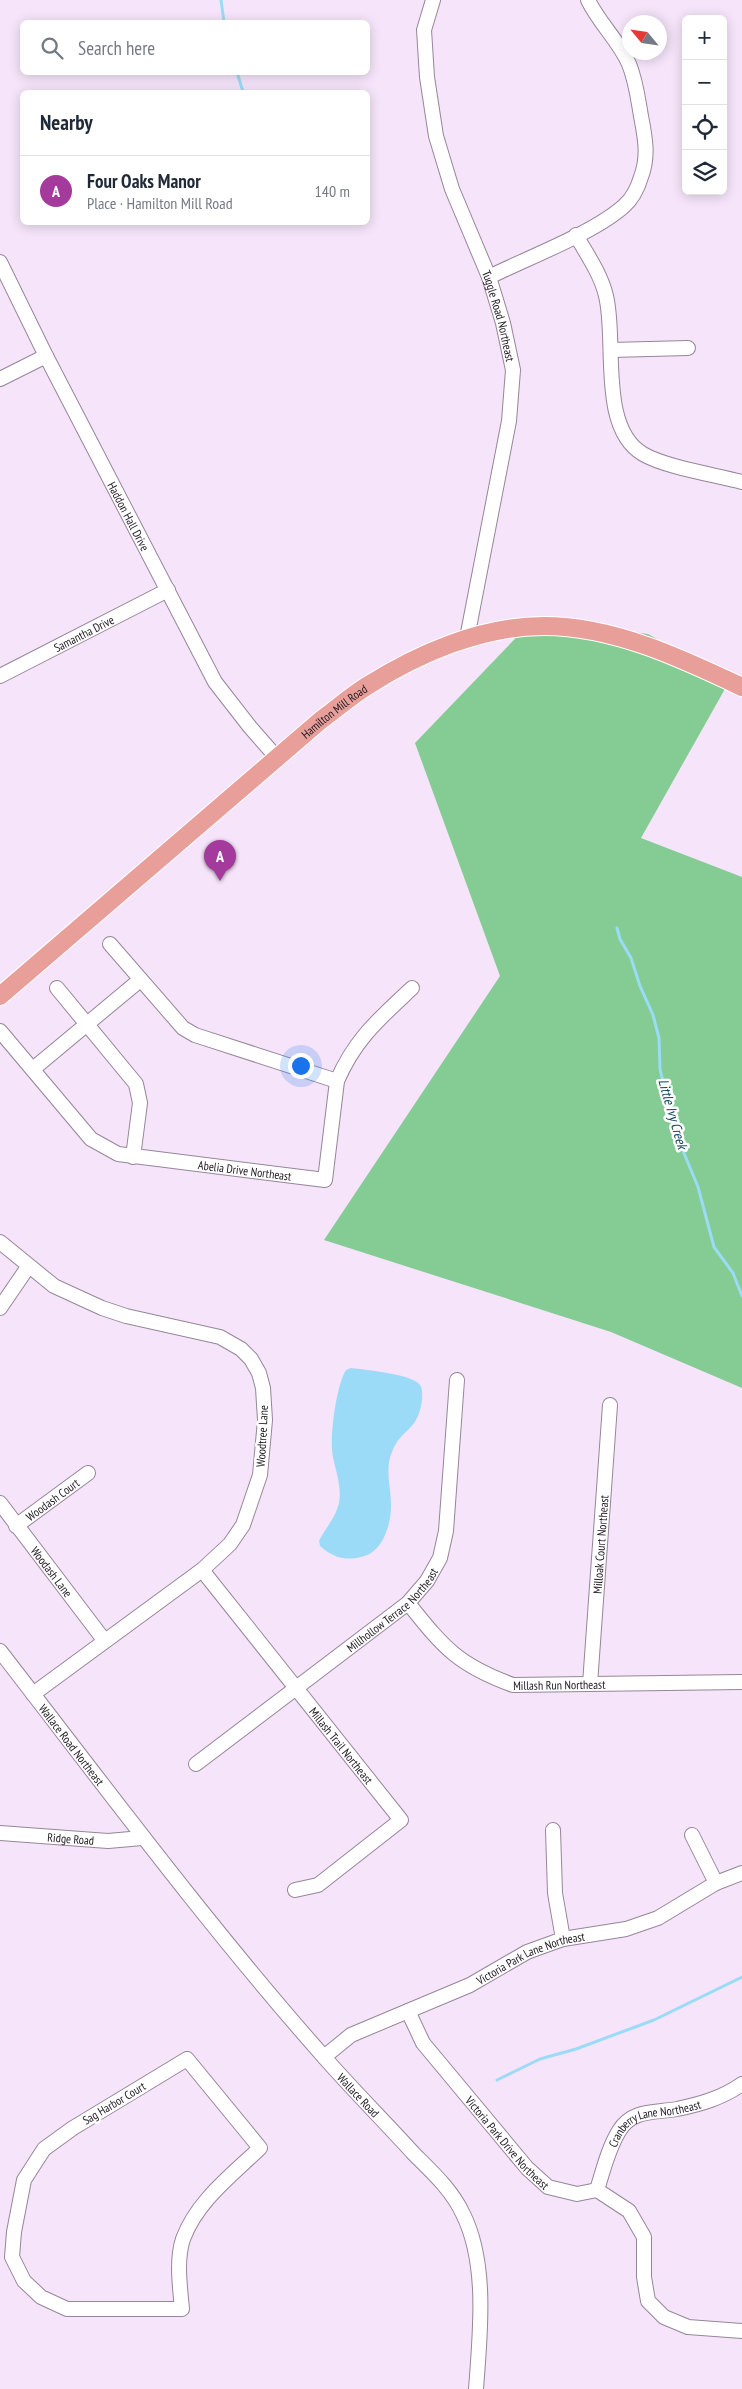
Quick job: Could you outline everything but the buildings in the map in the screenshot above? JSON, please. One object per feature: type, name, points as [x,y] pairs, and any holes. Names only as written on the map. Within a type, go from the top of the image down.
[{"type":"main road","name":"Hamilton Mill Road","points":[[0,996],[365,687],[412,659],[467,638],[508,629],[544,626],[581,629],[623,638],[685,660],[742,687]]},
{"type":"street","name":"Tuggle Road Northeast","points":[[433,0],[424,30],[427,77],[436,136],[452,189],[488,276],[503,323],[513,370],[509,422],[467,638]]},
{"type":"street","points":[[488,276],[576,235],[611,216],[625,205],[642,176],[646,158],[646,139],[636,88],[629,64],[588,0]]},
{"type":"street","points":[[576,235],[600,278],[606,297],[616,408],[623,430],[631,444],[642,454],[657,460],[742,482]]},
{"type":"street","name":"Haddon Hall Drive","points":[[0,262],[46,356],[215,682],[278,759]]},
{"type":"street","points":[[611,350],[688,348]]},
{"type":"street","points":[[0,379],[46,356]]},
{"type":"street","name":"Samantha Drive","points":[[0,676],[168,590]]},
{"type":"street","points":[[110,944],[182,1028],[195,1035],[337,1081]]},
{"type":"street","points":[[33,1069],[140,980]]},
{"type":"street","points":[[57,988],[136,1084],[140,1093],[133,1157]]},
{"type":"street","name":"Abelia Drive Northeast","points":[[0,1031],[91,1139],[118,1154],[325,1180],[337,1081],[360,1039],[412,988]]},
{"type":"street","name":"Woodtree Lane","points":[[0,1242],[28,1267],[54,1286],[102,1308],[126,1316],[220,1337],[241,1349],[251,1359],[259,1373],[263,1388],[265,1420],[260,1475],[243,1525],[230,1544],[202,1570],[104,1640],[33,1694]]},
{"type":"street","points":[[0,1308],[28,1267]]},
{"type":"street","name":"Millhollow Terrace Northeast","points":[[196,1764],[408,1603],[427,1581],[440,1558],[446,1531],[457,1380]]},
{"type":"street","name":"Milloak Court Northeast","points":[[590,1684],[610,1405]]},
{"type":"street","name":"Woodash Court","points":[[16,1526],[88,1473]]},
{"type":"street","name":"Woodash Lane","points":[[0,1503],[104,1640]]},
{"type":"street","name":"Millash Trail Northeast","points":[[202,1570],[401,1820],[318,1885],[295,1890]]},
{"type":"street","name":"Millash Run Northeast","points":[[408,1603],[438,1641],[460,1660],[483,1674],[513,1685],[742,1682]]},
{"type":"street","name":"Wallace Road Northeast","points":[[0,1651],[142,1838]]},
{"type":"street","points":[[553,1830],[555,1893],[563,1940]]},
{"type":"street","name":"Ridge Road","points":[[0,1833],[108,1841],[142,1838]]},
{"type":"street","points":[[692,1834],[716,1883]]},
{"type":"street","name":"Wallace Road","points":[[142,1838],[324,2057],[447,2188],[463,2214],[475,2246],[479,2291],[480,2338],[476,2389]]},
{"type":"street","name":"Victoria Park Lane Northeast","points":[[324,2057],[351,2035],[470,1984],[527,1952],[563,1940],[626,1929],[658,1918],[716,1883],[742,1873]]},
{"type":"street","name":"Victoria Park Drive Northeast","points":[[408,2011],[422,2043],[534,2174],[548,2187],[577,2194],[597,2190]]},
{"type":"street","name":"Sag Harbor Court","points":[[187,2059],[260,2148],[201,2205],[183,2240],[179,2275],[182,2309],[67,2309],[41,2296],[24,2281],[12,2257],[14,2232],[24,2180],[44,2149],[73,2128],[187,2059]]},
{"type":"street","name":"Cranberry Lane Northeast","points":[[597,2190],[610,2149],[619,2130],[632,2117],[652,2110],[675,2109],[724,2096],[742,2084]]},
{"type":"street","points":[[597,2190],[628,2211],[644,2237],[644,2277],[648,2301],[664,2317],[688,2327],[742,2331]]},
{"type":"street","points":[[0,2230],[14,2232]]},
{"type":"green space","points":[[533,620],[648,634],[730,680],[641,838],[742,877],[742,1388],[611,1332],[324,1240],[500,976],[415,743]]},
{"type":"water","points":[[351,1368],[399,1375],[416,1381],[422,1388],[422,1400],[417,1418],[396,1444],[390,1459],[388,1473],[391,1509],[389,1524],[384,1538],[368,1555],[349,1559],[329,1553],[320,1546],[319,1541],[333,1518],[339,1503],[339,1486],[332,1449],[333,1426],[336,1400],[342,1378],[346,1370]]},
{"type":"waterway","points":[[221,0],[224,20]]},
{"type":"waterway","points":[[238,75],[242,90]]},
{"type":"waterway","name":"Little Ivy Creek","points":[[617,928],[653,1015],[659,1038],[660,1069],[674,1129],[698,1187],[714,1247],[733,1273],[742,1296]]},
{"type":"waterway","points":[[497,2080],[540,2059],[576,2049],[654,2020],[742,1977]]},
{"type":"place","name":"Four Oaks Manor","points":[[220,881]]}]
